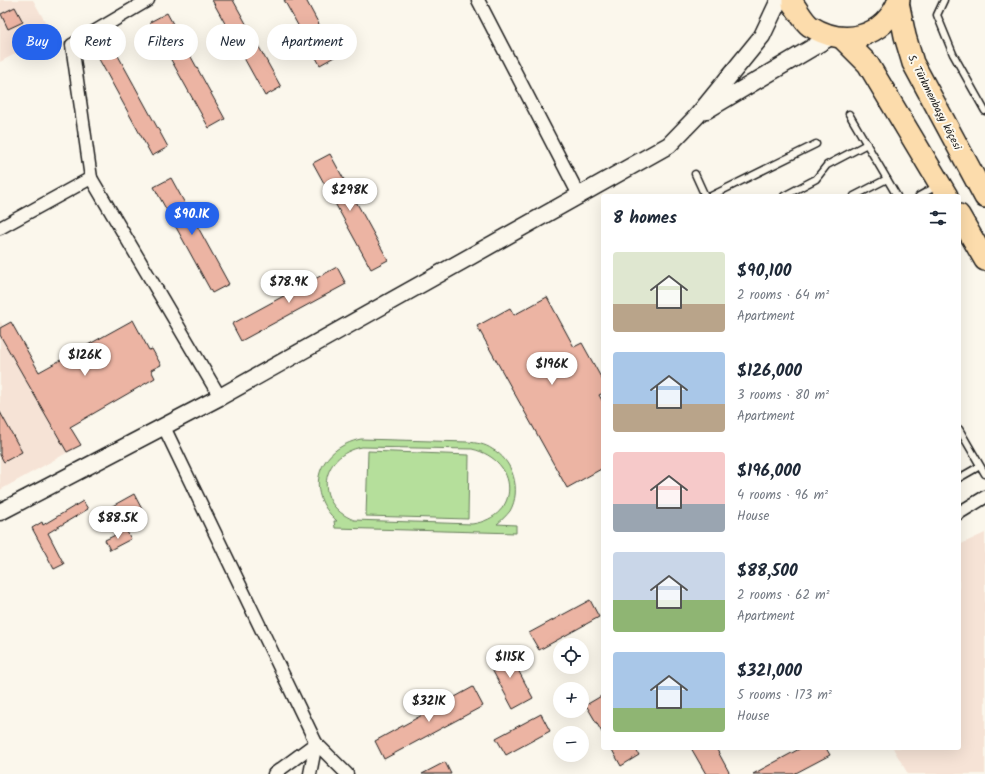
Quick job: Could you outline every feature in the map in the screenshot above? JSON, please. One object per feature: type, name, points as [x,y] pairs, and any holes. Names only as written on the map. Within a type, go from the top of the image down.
[{"type":"highway","points":[[792,0],[793,4],[809,25],[837,37],[868,64],[944,190]]},
{"type":"highway","points":[[837,37],[860,36],[876,29],[889,17],[898,1]]},
{"type":"highway","name":"S. Türkmenbaşy köçesi","points":[[898,1],[904,36],[913,63],[985,197]]},
{"type":"highway","points":[[961,218],[985,260]]},
{"type":"street","points":[[148,0],[72,45],[91,178],[220,397]]},
{"type":"street","points":[[478,0],[580,197]]},
{"type":"street","points":[[0,512],[220,397],[580,197],[669,145],[697,116],[762,36],[779,0]]},
{"type":"street","points":[[697,116],[837,37]]},
{"type":"street","points":[[0,228],[91,178]]},
{"type":"street","points":[[164,427],[316,743],[347,774]]},
{"type":"street","points":[[961,512],[985,497]]},
{"type":"street","points":[[274,774],[316,743]]},
{"type":"street","points":[[310,774],[316,743]]},
{"type":"lane","points":[[944,0],[938,15],[953,54],[985,111]]},
{"type":"lane","points":[[849,114],[896,194]]},
{"type":"lane","points":[[715,194],[816,144]]},
{"type":"lane","points":[[788,194],[816,179],[827,165],[866,144]]},
{"type":"lane","points":[[695,174],[704,194]]},
{"type":"lane","points":[[858,194],[887,179]]},
{"type":"lane","points":[[927,194],[944,190]]},
{"type":"lane","points":[[961,435],[985,474]]},
{"type":"lane","points":[[961,477],[980,466]]},
{"type":"shaded area","points":[[0,0],[33,0],[46,24],[12,24],[12,56],[0,62]]},
{"type":"shaded area","points":[[0,321],[3,326],[11,322],[81,445],[0,490]]},
{"type":"shaded area","points":[[985,533],[985,774],[908,774],[894,750],[961,750],[961,544]]},
{"type":"green space","points":[[361,439],[468,442],[489,447],[505,460],[510,468],[515,485],[514,503],[510,511],[497,524],[516,525],[516,533],[335,528],[334,521],[337,521],[327,509],[320,497],[318,484],[320,472],[326,461],[334,451],[346,444]],"holes":[[[362,447],[472,449],[488,455],[499,464],[506,476],[509,488],[507,500],[500,511],[488,519],[472,524],[354,520],[341,513],[332,503],[327,492],[326,480],[330,469],[337,460],[348,452]]]},
{"type":"green space","points":[[368,451],[469,455],[468,519],[366,516]]},
{"type":"building","points":[[212,0],[233,0],[246,24],[225,24]]},
{"type":"building","points":[[284,0],[306,0],[319,24],[297,24]]},
{"type":"building","points":[[15,7],[23,22],[19,24],[12,24],[12,27],[8,29],[1,14]]},
{"type":"building","points":[[167,13],[173,24],[151,24],[150,22]]},
{"type":"building","points":[[259,47],[281,87],[265,96],[245,60],[259,60]]},
{"type":"building","points":[[99,60],[120,60],[168,147],[152,156]]},
{"type":"building","points":[[171,60],[193,60],[225,119],[209,128]]},
{"type":"building","points":[[317,60],[329,60],[320,65]]},
{"type":"building","points":[[330,154],[388,260],[371,269],[313,163]]},
{"type":"building","points":[[171,178],[229,284],[212,293],[154,187]]},
{"type":"building","points":[[337,267],[346,284],[241,341],[232,324]]},
{"type":"building","points":[[547,297],[574,347],[582,343],[601,377],[601,394],[599,395],[601,398],[601,469],[567,488],[477,326],[510,308],[514,315]]},
{"type":"building","points":[[133,320],[149,350],[152,349],[161,365],[151,370],[155,378],[70,427],[81,445],[67,452],[0,335],[0,328],[11,322],[39,372]]},
{"type":"building","points":[[0,412],[22,452],[4,462],[0,455]]},
{"type":"building","points":[[134,494],[145,515],[121,528],[114,515],[102,522],[98,514]]},
{"type":"building","points":[[83,501],[88,509],[48,533],[64,564],[54,569],[32,528],[42,522],[43,525]]},
{"type":"building","points":[[126,530],[131,539],[110,550],[105,540]]},
{"type":"building","points":[[590,600],[599,617],[561,638],[553,638],[553,642],[539,650],[529,633]]},
{"type":"building","points":[[507,649],[533,698],[513,709],[487,660]]},
{"type":"building","points":[[473,687],[483,706],[384,759],[375,741]]},
{"type":"building","points":[[601,696],[601,731],[589,710],[589,703]]},
{"type":"building","points":[[541,714],[550,731],[506,755],[496,738]]},
{"type":"building","points":[[612,750],[636,750],[639,755],[621,766]]},
{"type":"building","points":[[692,750],[717,750],[730,774],[706,774]]},
{"type":"building","points":[[797,750],[827,750],[830,755],[794,774],[753,774]]},
{"type":"building","points":[[445,762],[451,774],[422,774]]}]
